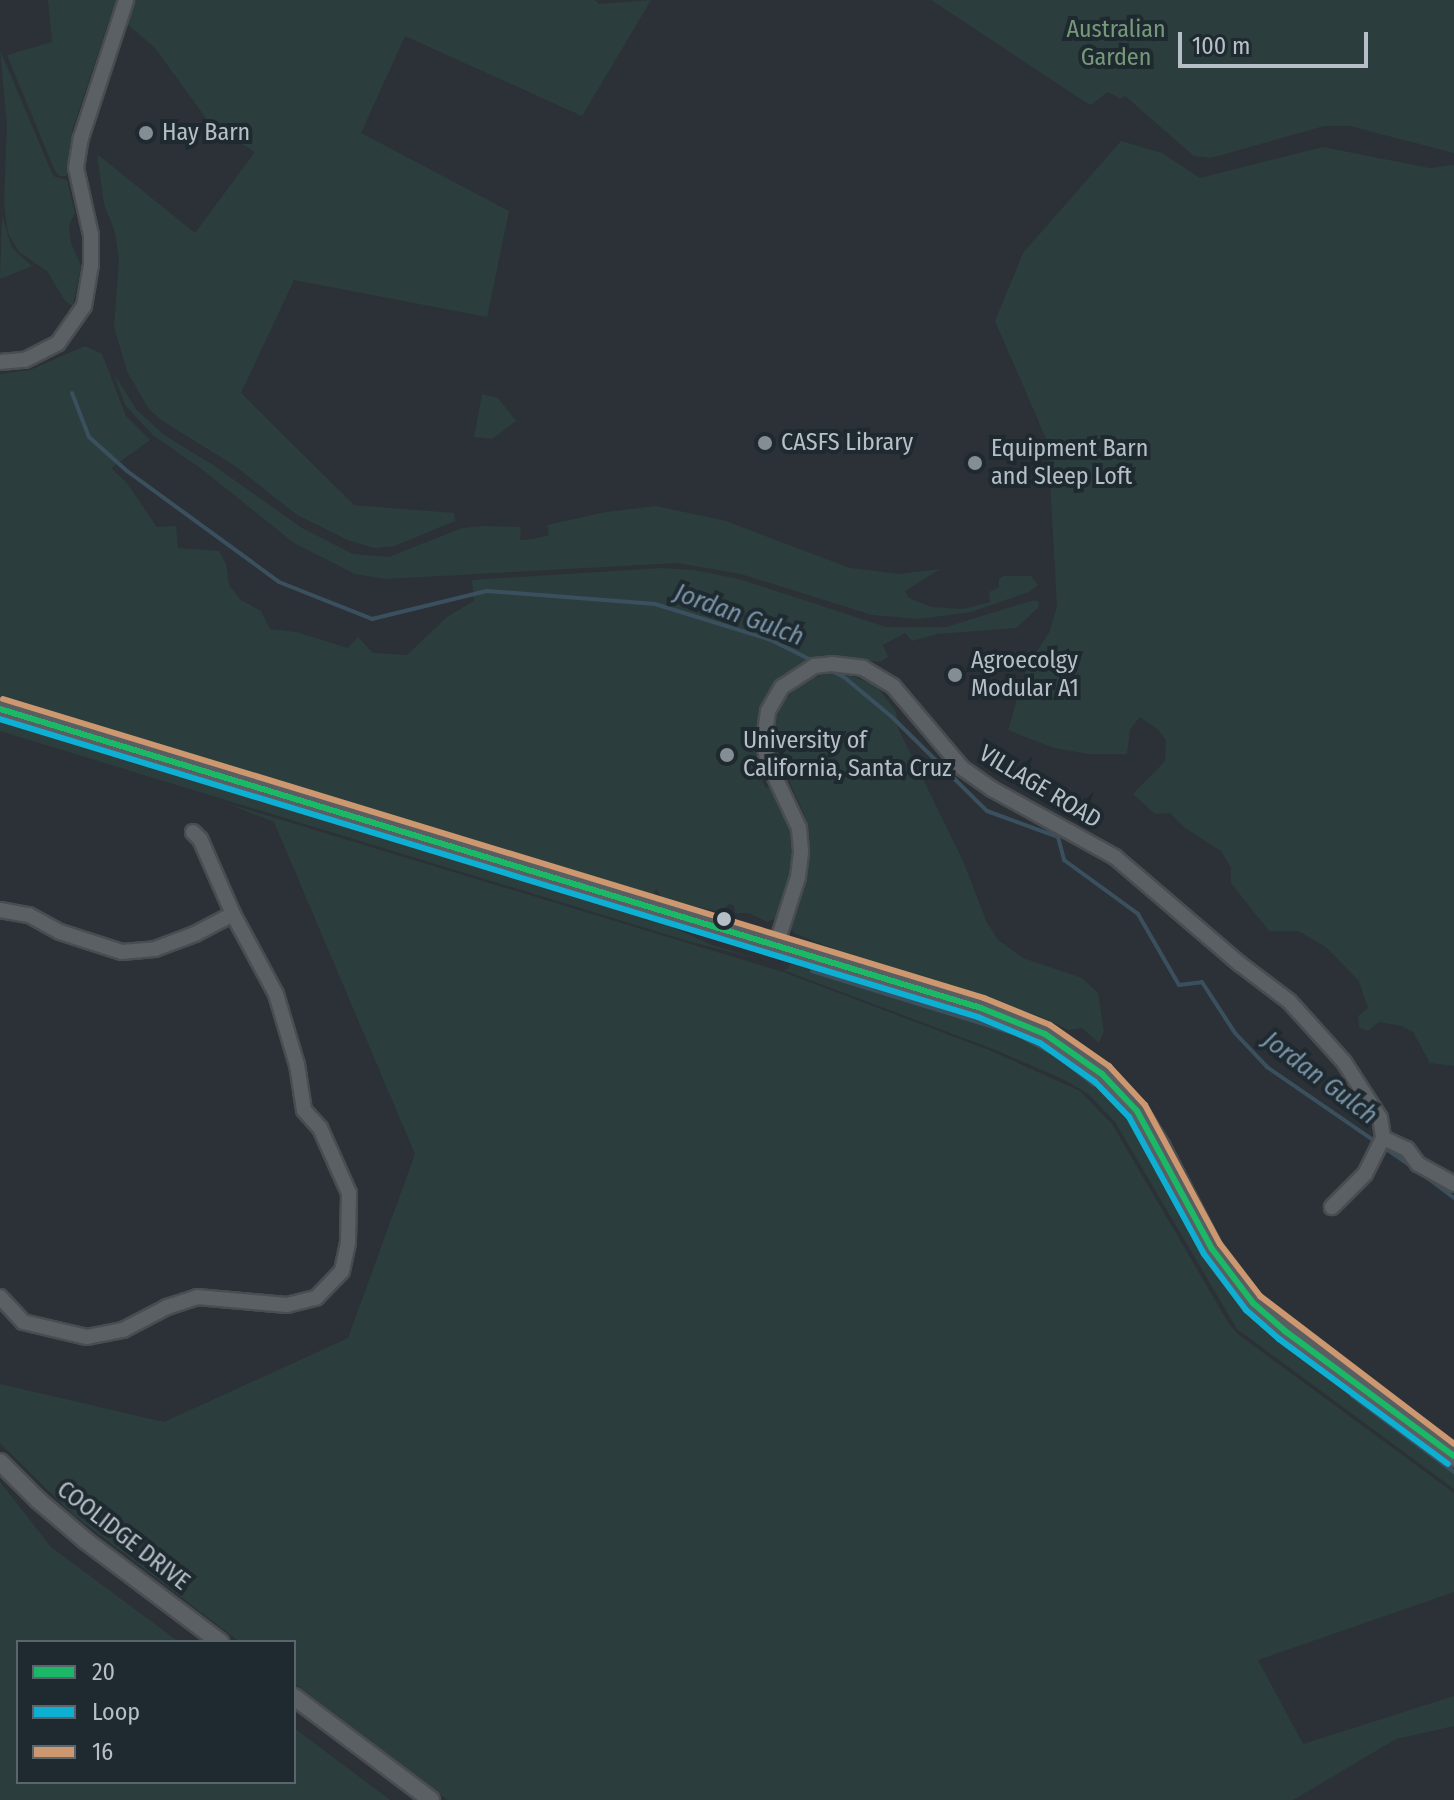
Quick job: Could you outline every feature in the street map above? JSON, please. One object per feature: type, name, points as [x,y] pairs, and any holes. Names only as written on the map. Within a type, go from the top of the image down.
[{"type":"main road","points":[[0,709],[1014,1020],[1080,1057],[1115,1087],[1149,1129],[1212,1249],[1253,1303],[1285,1331],[1454,1456]]},
{"type":"street","points":[[0,362],[25,360],[58,343],[84,306],[91,265],[91,235],[76,168],[81,138],[126,0]]},
{"type":"street","name":"VILLAGE ROAD","points":[[776,946],[798,877],[801,851],[799,828],[767,760],[764,740],[768,711],[782,687],[814,666],[832,664],[863,668],[893,686],[962,768],[992,789],[1115,857],[1240,964],[1289,1001],[1344,1062],[1380,1118],[1383,1138]]},
{"type":"street","points":[[0,1297],[23,1322],[87,1337],[123,1330],[167,1307],[197,1297],[287,1305],[316,1298],[342,1271],[348,1242],[349,1193],[320,1128],[304,1110],[297,1065],[276,994],[233,914],[200,839],[193,832]]},
{"type":"street","points":[[0,910],[29,915],[60,932],[122,952],[155,949],[195,934],[233,914]]},
{"type":"street","points":[[1332,1207],[1365,1174],[1383,1138],[1407,1149],[1418,1164],[1454,1184]]},
{"type":"street","name":"COOLIDGE DRIVE","points":[[0,1462],[86,1541],[217,1640]]},
{"type":"street","points":[[296,1699],[431,1800]]},
{"type":"green space","points":[[48,0],[595,0],[599,4],[651,0],[582,116],[405,36],[361,133],[509,211],[487,317],[294,280],[241,393],[354,505],[454,513],[455,521],[394,546],[374,548],[348,540],[297,515],[235,466],[161,420],[148,408],[127,371],[114,327],[119,260],[115,232],[104,204],[97,154],[195,233],[255,152],[211,125],[155,48],[112,11],[72,131],[67,176],[60,176],[55,171],[7,55],[52,42]]},
{"type":"green space","name":"Australian Garden","points":[[931,0],[1454,0],[1454,153],[1350,126],[1324,126],[1211,158],[1194,156],[1125,96],[1120,99],[1108,92],[1090,105]]},
{"type":"green space","points":[[0,50],[51,171],[55,177],[67,180],[75,213],[69,225],[71,243],[81,266],[73,306],[65,301],[47,271],[19,252],[8,233],[4,204],[7,124]]},
{"type":"green space","points":[[1121,141],[1162,153],[1200,178],[1323,147],[1429,168],[1454,165],[1454,1066],[1430,1063],[1413,1032],[1402,1026],[1379,1022],[1368,1031],[1359,1028],[1358,1016],[1368,1008],[1359,981],[1326,947],[1298,931],[1269,931],[1231,883],[1231,868],[1221,851],[1185,828],[1170,813],[1155,814],[1133,794],[1165,761],[1166,741],[1159,730],[1140,717],[1130,729],[1127,754],[1089,754],[1054,748],[1008,730],[1027,666],[1049,633],[1057,607],[1048,443],[995,321],[1023,253]]},
{"type":"green space","points":[[2,215],[12,248],[32,266],[0,279]]},
{"type":"green space","points":[[85,346],[102,354],[126,416],[150,440],[111,468],[126,482],[157,527],[176,526],[178,548],[219,551],[226,564],[229,585],[241,600],[261,611],[270,629],[296,632],[348,648],[358,637],[373,653],[407,655],[447,617],[474,601],[472,580],[662,568],[693,570],[739,579],[886,627],[946,627],[1034,600],[1039,602],[1038,608],[1016,628],[937,634],[912,641],[905,633],[883,645],[888,657],[880,662],[835,657],[815,659],[793,669],[774,687],[760,715],[757,737],[768,776],[762,781],[766,788],[773,785],[789,819],[792,837],[792,871],[777,918],[767,922],[749,913],[735,913],[734,906],[729,904],[722,912],[662,900],[657,889],[654,891],[655,898],[640,894],[0,699],[0,374],[30,370]]},
{"type":"green space","points":[[114,374],[136,409],[164,435],[213,465],[302,528],[353,554],[389,557],[462,528],[483,526],[521,527],[520,540],[533,539],[549,535],[547,525],[606,512],[656,506],[726,521],[850,568],[899,574],[940,569],[905,591],[909,598],[931,607],[963,609],[990,602],[989,592],[999,587],[999,579],[1003,576],[1031,576],[1038,585],[1029,592],[971,612],[919,619],[872,615],[741,574],[677,563],[385,579],[355,574],[294,543],[203,470],[154,436],[125,405]]},
{"type":"green space","points":[[482,394],[498,398],[516,421],[492,439],[474,437]]},
{"type":"green space","points":[[841,672],[876,685],[896,712],[898,728],[963,861],[987,923],[998,940],[1023,958],[1082,978],[1098,993],[1104,1031],[1099,1043],[1082,1028],[1069,1030],[1039,1016],[878,966],[796,934],[790,928],[808,871],[809,844],[804,814],[775,750],[775,720],[786,698],[802,683],[826,673]]},
{"type":"green space","points":[[0,719],[648,917],[644,921],[654,919],[712,945],[766,961],[688,941],[0,731]]},
{"type":"green space","points":[[226,803],[786,973],[989,1050],[1080,1091],[1112,1124],[1229,1324],[1239,1335],[1454,1493],[1454,1592],[1258,1660],[1303,1744],[1454,1696],[1454,1726],[1396,1739],[1293,1800],[448,1800],[296,1685],[296,1640],[237,1640],[72,1514],[0,1443],[0,1384],[164,1422],[348,1338],[415,1154],[274,822]]},
{"type":"green space","points":[[790,964],[810,966],[991,1022],[1054,1050],[1086,1073],[1131,1121],[1157,1162],[1192,1234],[1229,1290],[1276,1337],[1454,1468],[1454,1489],[1237,1329],[1115,1122],[1088,1094],[1065,1080],[998,1051],[783,970],[788,969]]},
{"type":"green space","points":[[0,1482],[51,1547],[176,1640],[16,1640],[16,1784],[296,1784],[296,1730],[390,1800],[0,1800]]},
{"type":"waterway","name":"Jordan Gulch","points":[[72,393],[89,437],[127,471],[279,582],[372,619],[487,591],[655,604],[771,640],[813,661]]},
{"type":"waterway","name":"Jordan Gulch","points":[[828,669],[844,677],[893,718],[987,811],[1058,837],[1064,860],[1138,914],[1179,985],[1202,982],[1235,1033],[1267,1067],[1414,1168]]},
{"type":"waterway","points":[[812,971],[1016,1034],[1056,1055],[1094,1085]]},
{"type":"waterway","name":"Jordan Gulch","points":[[1421,1173],[1454,1198]]},
{"type":"waterway","points":[[1352,1396],[1454,1472]]},
{"type":"transit line","name":"16","points":[[3,699],[984,998],[1050,1025],[1109,1066],[1145,1105],[1220,1244],[1260,1296],[1454,1444]]},
{"type":"transit line","name":"20","points":[[0,709],[981,1008],[1045,1034],[1102,1074],[1137,1111],[1212,1249],[1253,1303],[1285,1331],[1454,1456]]},
{"type":"transit line","name":"Loop","points":[[0,719],[978,1017],[1040,1043],[1095,1082],[1129,1117],[1204,1254],[1246,1310],[1279,1339],[1448,1464]]},
{"type":"place","name":"Hay Barn","points":[[146,133]]},
{"type":"place","name":"CASFS Library","points":[[765,443]]},
{"type":"place","name":"Equipment Barn and Sleep Loft","points":[[975,463]]},
{"type":"place","name":"Agroecolgy Modular A1","points":[[955,675]]},
{"type":"place","name":"University of California, Santa Cruz","points":[[727,755]]}]
